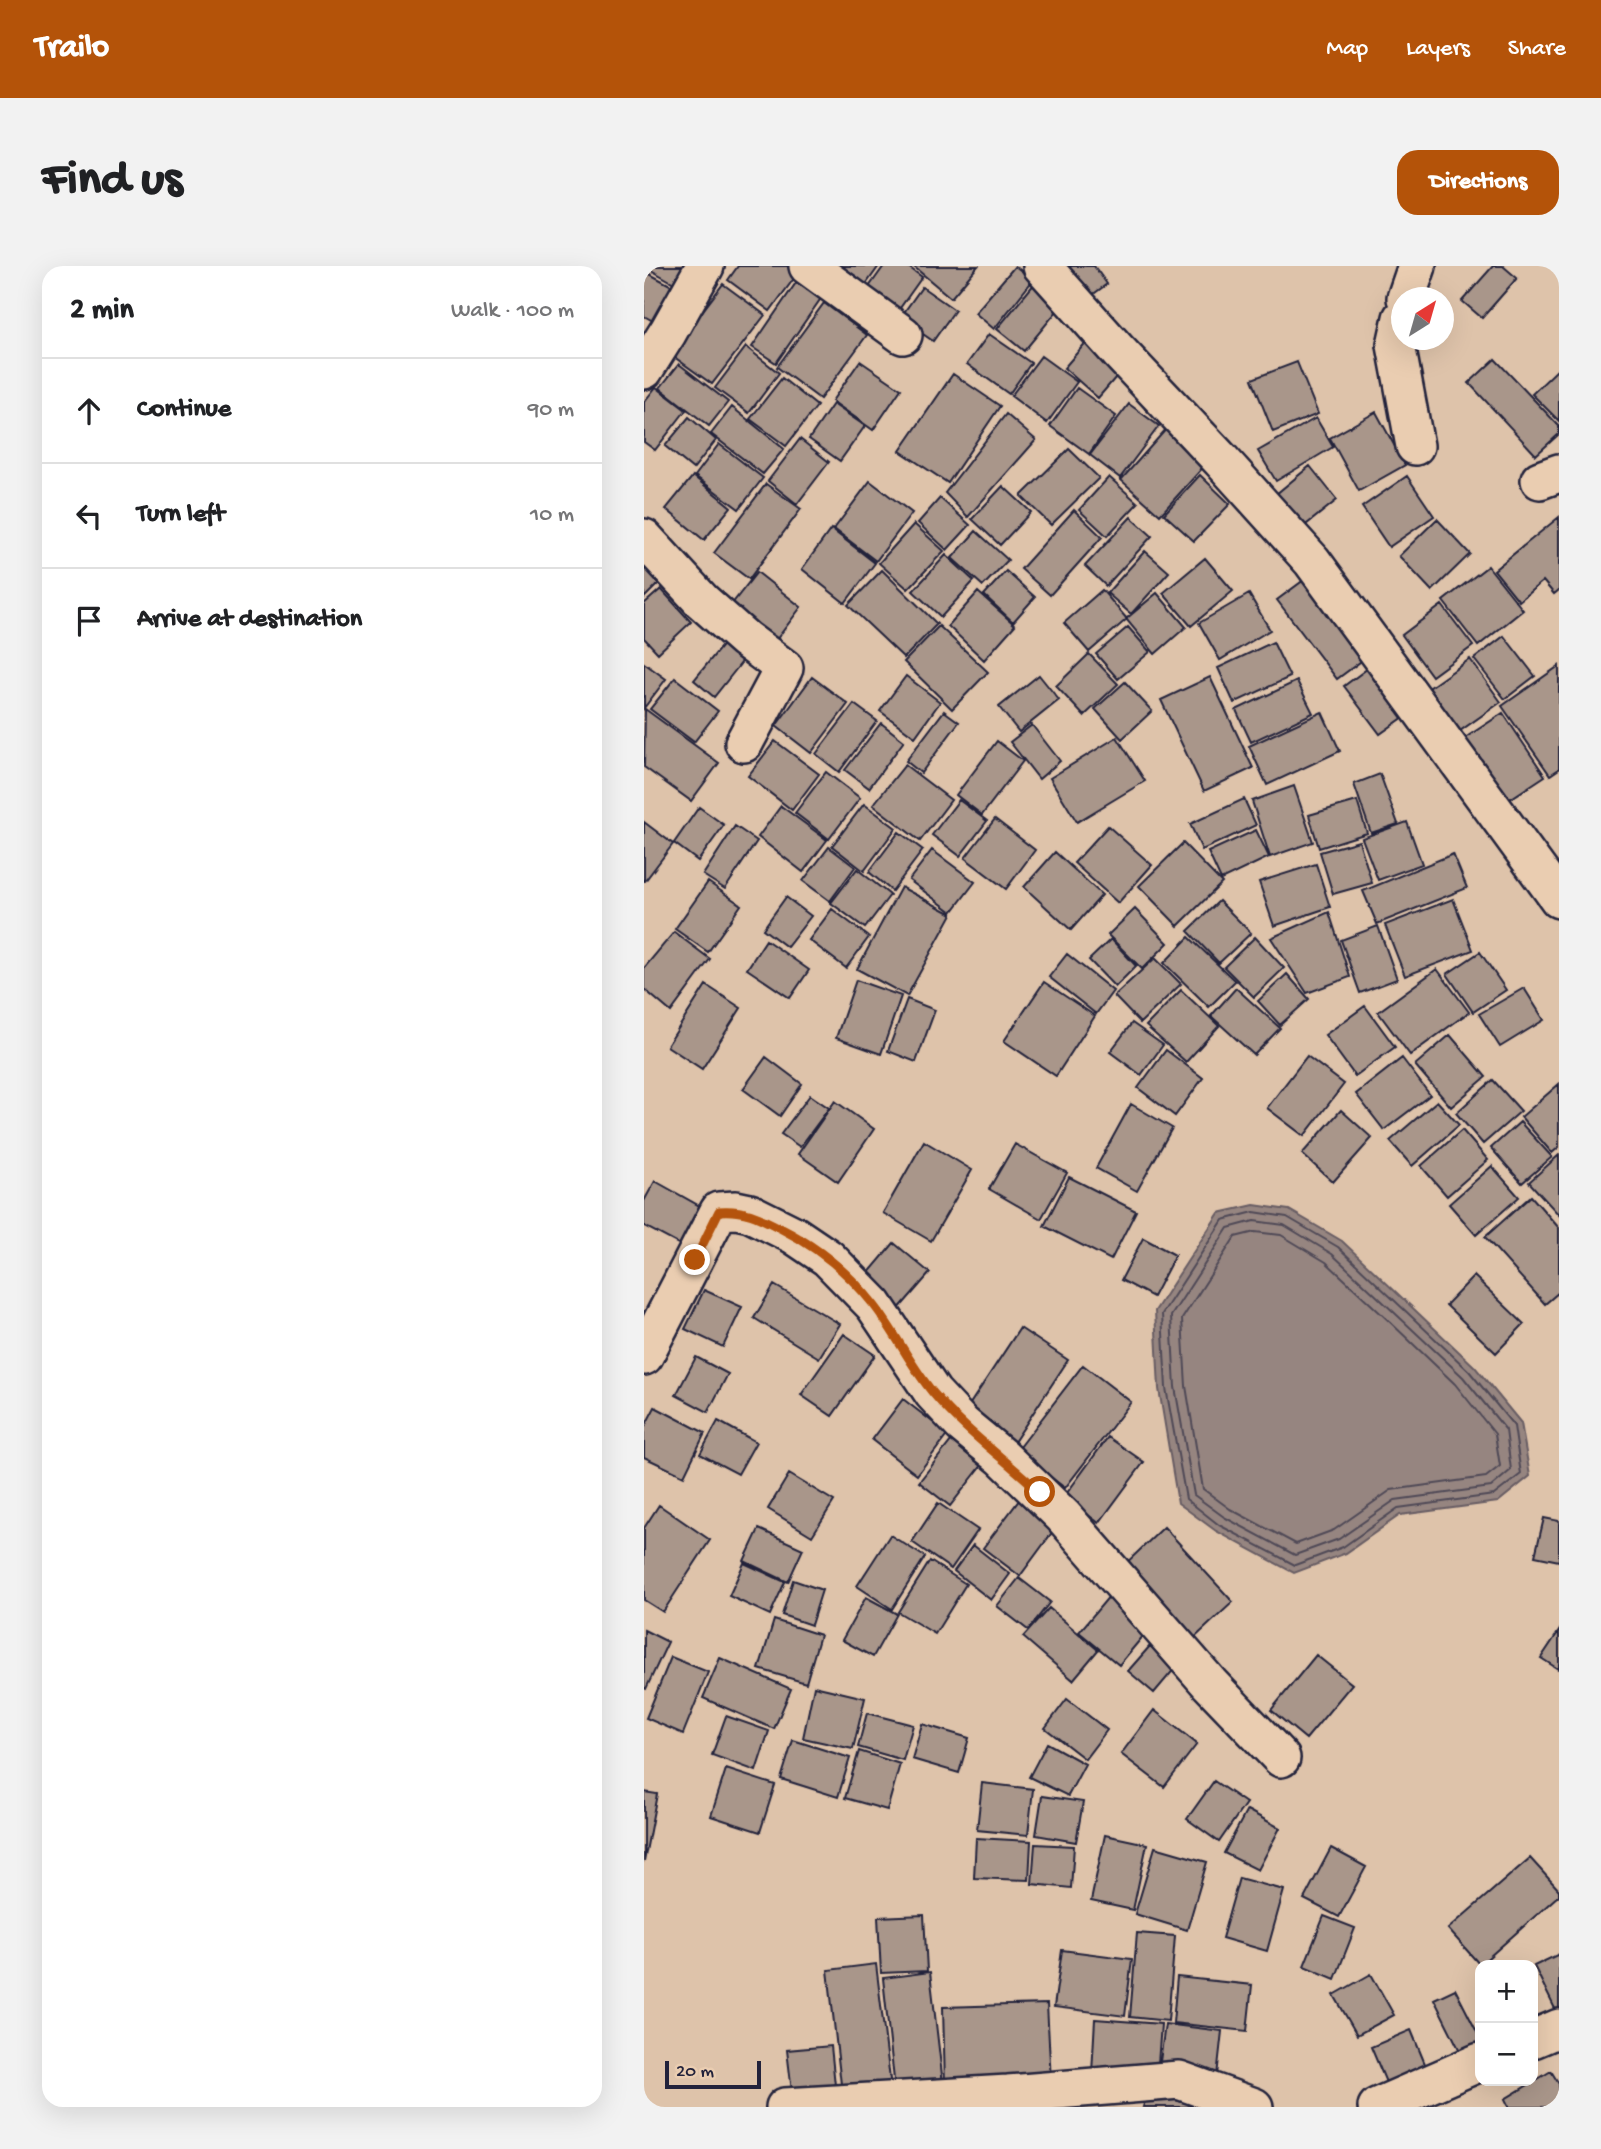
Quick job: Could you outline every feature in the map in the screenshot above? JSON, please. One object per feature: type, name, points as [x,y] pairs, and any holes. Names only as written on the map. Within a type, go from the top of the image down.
[{"type":"street","points":[[644,370],[705,266]]},
{"type":"street","points":[[808,266],[903,335]]},
{"type":"street","points":[[1042,266],[1312,561],[1559,899]]},
{"type":"street","points":[[1410,287],[1417,266]]},
{"type":"street","points":[[1397,350],[1415,446]]},
{"type":"street","points":[[644,538],[702,601],[745,639],[784,668],[744,743]]},
{"type":"street","points":[[644,1356],[719,1211],[750,1213],[794,1235],[828,1258],[874,1305],[933,1393],[1063,1516],[1210,1684],[1281,1758]]},
{"type":"street","points":[[1538,2037],[1559,2028]]},
{"type":"street","points":[[1377,2107],[1475,2064]]},
{"type":"street","points":[[785,2107],[1008,2094],[1180,2080],[1254,2107]]},
{"type":"water","points":[[1254,1205],[1289,1210],[1342,1241],[1475,1367],[1521,1423],[1530,1476],[1498,1502],[1400,1515],[1346,1553],[1294,1573],[1216,1531],[1178,1503],[1159,1389],[1155,1311],[1219,1213]]},
{"type":"building","points":[[644,266],[685,266],[674,283]]},
{"type":"building","points":[[738,266],[788,266],[798,273],[770,311],[728,280]]},
{"type":"building","points":[[839,266],[879,266],[864,287]]},
{"type":"building","points":[[884,266],[907,266],[922,277],[895,315],[864,294]]},
{"type":"building","points":[[913,266],[978,266],[951,298]]},
{"type":"building","points":[[1015,266],[1033,280],[994,329],[975,313]]},
{"type":"building","points":[[1059,266],[1094,266],[1107,284],[1084,301]]},
{"type":"building","points":[[1493,266],[1503,266],[1517,278],[1482,318],[1462,301]]},
{"type":"building","points":[[644,271],[672,286],[653,321],[644,316]]},
{"type":"building","points":[[800,277],[824,294],[776,363],[752,347]]},
{"type":"building","points":[[1035,283],[1062,305],[1024,351],[997,329]]},
{"type":"building","points":[[723,284],[765,315],[712,384],[670,354]]},
{"type":"building","points":[[922,287],[955,310],[933,341],[900,318]]},
{"type":"building","points":[[824,303],[867,335],[820,399],[777,367]]},
{"type":"building","points":[[989,334],[1031,363],[1009,394],[967,364]]},
{"type":"building","points":[[1088,340],[1122,370],[1098,398],[1064,368]]},
{"type":"building","points":[[746,347],[779,373],[749,413],[715,388]]},
{"type":"building","points":[[1041,356],[1077,382],[1047,423],[1011,396]]},
{"type":"building","points":[[1495,359],[1559,426],[1559,434],[1536,455],[1469,383]]},
{"type":"building","points":[[860,361],[901,389],[873,430],[832,401]]},
{"type":"building","points":[[1297,362],[1318,414],[1273,432],[1252,379]]},
{"type":"building","points":[[679,364],[728,402],[709,426],[660,388]]},
{"type":"building","points":[[1559,368],[1559,421],[1532,394]]},
{"type":"building","points":[[953,374],[1000,406],[948,483],[900,451]]},
{"type":"building","points":[[782,378],[817,406],[786,446],[750,419]]},
{"type":"building","points":[[656,387],[686,410],[655,450],[644,442],[644,402]]},
{"type":"building","points":[[1077,388],[1116,416],[1089,454],[1050,426]]},
{"type":"building","points":[[833,404],[865,426],[840,461],[809,439]]},
{"type":"building","points":[[1129,404],[1159,426],[1120,478],[1090,455]]},
{"type":"building","points":[[732,407],[784,449],[763,474],[711,434]]},
{"type":"building","points":[[1376,412],[1405,465],[1359,491],[1330,438]]},
{"type":"building","points":[[1006,414],[1036,440],[968,517],[945,493]]},
{"type":"building","points":[[689,417],[716,440],[693,469],[665,446]]},
{"type":"building","points":[[1316,418],[1333,447],[1276,481],[1258,451]]},
{"type":"building","points":[[1168,427],[1207,463],[1160,515],[1121,480]]},
{"type":"building","points":[[800,439],[829,462],[797,504],[768,481]]},
{"type":"building","points":[[719,444],[763,478],[739,509],[695,476]]},
{"type":"building","points":[[1069,449],[1099,478],[1051,525],[1021,496]]},
{"type":"building","points":[[1310,466],[1337,500],[1302,528],[1275,495]]},
{"type":"building","points":[[1200,475],[1230,504],[1194,541],[1164,514]]},
{"type":"building","points":[[693,476],[731,507],[704,540],[666,509]]},
{"type":"building","points":[[1407,476],[1434,516],[1389,547],[1362,507]]},
{"type":"building","points":[[1109,477],[1138,503],[1107,536],[1079,510]]},
{"type":"building","points":[[870,481],[912,513],[876,561],[834,529]]},
{"type":"building","points":[[766,484],[801,509],[749,579],[714,553]]},
{"type":"building","points":[[1003,486],[1031,512],[1000,545],[972,519]]},
{"type":"building","points":[[940,498],[970,525],[947,550],[918,523]]},
{"type":"building","points":[[1074,510],[1102,537],[1050,595],[1021,569]]},
{"type":"building","points":[[1131,517],[1152,536],[1106,586],[1085,566]]},
{"type":"building","points":[[1559,517],[1559,590],[1554,594],[1543,581],[1519,601],[1494,570]]},
{"type":"building","points":[[1437,519],[1470,554],[1432,591],[1399,556]]},
{"type":"building","points":[[914,524],[944,551],[908,589],[879,563]]},
{"type":"building","points":[[831,529],[875,563],[845,603],[802,569]]},
{"type":"building","points":[[976,531],[1008,560],[983,586],[952,558]]},
{"type":"building","points":[[644,550],[668,574],[644,598]]},
{"type":"building","points":[[1145,551],[1169,572],[1131,614],[1107,593]]},
{"type":"building","points":[[946,555],[974,581],[941,617],[913,591]]},
{"type":"building","points":[[1205,558],[1233,591],[1191,626],[1163,593]]},
{"type":"building","points":[[1488,566],[1523,610],[1478,646],[1443,601]]},
{"type":"building","points":[[882,570],[937,624],[904,658],[848,605]]},
{"type":"building","points":[[1006,571],[1035,597],[1013,622],[984,595]]},
{"type":"building","points":[[757,572],[801,607],[773,644],[728,609]]},
{"type":"building","points":[[1308,577],[1368,656],[1337,679],[1277,600]]},
{"type":"building","points":[[661,589],[691,622],[658,653],[644,638],[644,604]]},
{"type":"building","points":[[1102,590],[1127,619],[1089,652],[1064,623]]},
{"type":"building","points":[[978,592],[1015,625],[984,660],[948,626]]},
{"type":"building","points":[[1157,593],[1186,627],[1155,654],[1126,619]]},
{"type":"building","points":[[1249,594],[1270,630],[1220,660],[1199,623]]},
{"type":"building","points":[[1442,605],[1473,646],[1432,676],[1402,635]]},
{"type":"building","points":[[939,626],[988,672],[952,709],[904,662]]},
{"type":"building","points":[[1128,627],[1150,652],[1118,679],[1096,654]]},
{"type":"building","points":[[1504,636],[1535,676],[1505,699],[1474,659]]},
{"type":"building","points":[[725,642],[745,658],[714,697],[694,680]]},
{"type":"building","points":[[1273,642],[1290,677],[1234,703],[1218,668]]},
{"type":"building","points":[[1089,654],[1118,684],[1084,716],[1056,686]]},
{"type":"building","points":[[1470,659],[1501,702],[1457,733],[1426,690]]},
{"type":"building","points":[[644,663],[666,679],[644,708]]},
{"type":"building","points":[[1375,663],[1411,712],[1380,734],[1344,686]]},
{"type":"building","points":[[1559,666],[1559,769],[1550,775],[1502,706]]},
{"type":"building","points":[[1039,675],[1059,700],[1019,732],[999,707]]},
{"type":"building","points":[[906,676],[940,702],[915,737],[880,711]]},
{"type":"building","points":[[812,677],[848,704],[811,753],[776,726]]},
{"type":"building","points":[[1210,677],[1253,768],[1204,791],[1161,700]]},
{"type":"building","points":[[675,678],[718,711],[694,742],[650,709]]},
{"type":"building","points":[[1297,681],[1313,713],[1251,742],[1236,710]]},
{"type":"building","points":[[1125,682],[1152,711],[1122,739],[1095,709]]},
{"type":"building","points":[[854,704],[877,721],[839,772],[816,754]]},
{"type":"building","points":[[645,709],[719,763],[691,801],[644,767]]},
{"type":"building","points":[[944,711],[959,722],[921,773],[906,761]]},
{"type":"building","points":[[1322,712],[1340,751],[1267,785],[1249,746]]},
{"type":"building","points":[[1503,713],[1545,776],[1507,801],[1465,738]]},
{"type":"building","points":[[881,723],[904,741],[869,788],[845,770]]},
{"type":"building","points":[[1032,725],[1060,761],[1039,779],[1010,742]]},
{"type":"building","points":[[1117,737],[1145,781],[1077,822],[1050,778]]},
{"type":"building","points":[[775,741],[819,774],[792,810],[748,776]]},
{"type":"building","points":[[997,741],[1023,761],[982,815],[956,795]]},
{"type":"building","points":[[905,765],[951,800],[920,841],[873,805]]},
{"type":"building","points":[[826,772],[860,798],[829,839],[795,813]]},
{"type":"building","points":[[1380,774],[1398,824],[1371,833],[1354,784]]},
{"type":"building","points":[[1294,786],[1313,842],[1270,857],[1252,801]]},
{"type":"building","points":[[1244,799],[1256,825],[1202,850],[1190,824]]},
{"type":"building","points":[[959,800],[987,821],[960,856],[932,835]]},
{"type":"building","points":[[1357,801],[1367,833],[1319,848],[1309,815]]},
{"type":"building","points":[[864,804],[896,828],[864,871],[832,846]]},
{"type":"building","points":[[781,806],[827,840],[803,872],[758,837]]},
{"type":"building","points":[[699,807],[724,825],[698,861],[674,843]]},
{"type":"building","points":[[995,819],[1035,850],[1006,889],[965,858]]},
{"type":"building","points":[[644,822],[673,844],[645,881],[644,881]]},
{"type":"building","points":[[1407,822],[1422,864],[1378,880],[1362,838]]},
{"type":"building","points":[[735,826],[757,841],[725,889],[703,875]]},
{"type":"building","points":[[1108,826],[1152,865],[1118,903],[1074,863]]},
{"type":"building","points":[[1256,830],[1269,857],[1221,880],[1208,852]]},
{"type":"building","points":[[899,832],[923,850],[892,891],[869,872]]},
{"type":"building","points":[[1359,841],[1372,883],[1333,894],[1320,852]]},
{"type":"building","points":[[1183,843],[1222,883],[1178,926],[1139,886]]},
{"type":"building","points":[[829,847],[855,867],[830,901],[803,881]]},
{"type":"building","points":[[932,850],[975,882],[952,912],[909,880]]},
{"type":"building","points":[[1055,852],[1102,895],[1071,930],[1024,887]]},
{"type":"building","points":[[1453,854],[1467,888],[1377,924],[1363,891]]},
{"type":"building","points":[[1316,864],[1330,907],[1274,926],[1259,882]]},
{"type":"building","points":[[857,869],[890,895],[865,928],[831,903]]},
{"type":"building","points":[[708,882],[741,905],[708,952],[675,929]]},
{"type":"building","points":[[901,887],[952,914],[907,996],[857,969]]},
{"type":"building","points":[[786,897],[811,916],[787,947],[763,929]]},
{"type":"building","points":[[1453,899],[1473,950],[1405,976],[1385,925]]},
{"type":"building","points":[[1219,901],[1251,933],[1219,963],[1188,931]]},
{"type":"building","points":[[832,909],[869,937],[846,968],[809,940]]},
{"type":"building","points":[[1135,909],[1168,943],[1142,969],[1108,935]]},
{"type":"building","points":[[1329,912],[1350,977],[1307,993],[1271,938]]},
{"type":"building","points":[[1378,926],[1397,979],[1360,993],[1341,940]]},
{"type":"building","points":[[674,932],[710,959],[671,1012],[644,989],[644,968]]},
{"type":"building","points":[[1189,937],[1235,981],[1209,1007],[1164,963]]},
{"type":"building","points":[[1255,937],[1284,968],[1254,997],[1224,967]]},
{"type":"building","points":[[1111,939],[1136,966],[1115,987],[1089,960]]},
{"type":"building","points":[[766,940],[809,970],[790,998],[747,969]]},
{"type":"building","points":[[1480,952],[1506,990],[1473,1012],[1447,974]]},
{"type":"building","points":[[1067,954],[1113,991],[1096,1014],[1049,977]]},
{"type":"building","points":[[1155,958],[1181,984],[1140,1023],[1114,996]]},
{"type":"building","points":[[1437,969],[1469,1012],[1410,1055],[1378,1012]]},
{"type":"building","points":[[1287,974],[1309,999],[1280,1025],[1258,1001]]},
{"type":"building","points":[[856,980],[901,996],[881,1054],[836,1038]]},
{"type":"building","points":[[1044,982],[1095,1016],[1056,1076],[1004,1041]]},
{"type":"building","points":[[706,985],[741,1008],[702,1069],[667,1046]]},
{"type":"building","points":[[1236,988],[1280,1028],[1254,1055],[1211,1016]]},
{"type":"building","points":[[1524,988],[1544,1020],[1500,1047],[1479,1014]]},
{"type":"building","points":[[1181,990],[1219,1026],[1186,1062],[1146,1026]]},
{"type":"building","points":[[907,999],[935,1010],[916,1062],[888,1051]]},
{"type":"building","points":[[1365,1006],[1395,1047],[1355,1076],[1325,1035]]},
{"type":"building","points":[[1132,1023],[1163,1045],[1141,1075],[1110,1052]]},
{"type":"building","points":[[1450,1035],[1486,1077],[1451,1107],[1415,1065]]},
{"type":"building","points":[[1166,1050],[1203,1078],[1175,1116],[1138,1088]]},
{"type":"building","points":[[1307,1056],[1344,1084],[1304,1136],[1267,1108]]},
{"type":"building","points":[[766,1057],[802,1084],[780,1116],[743,1089]]},
{"type":"building","points":[[1402,1058],[1430,1095],[1384,1130],[1356,1094]]},
{"type":"building","points":[[1493,1080],[1521,1111],[1483,1144],[1456,1113]]},
{"type":"building","points":[[1559,1084],[1559,1147],[1552,1153],[1521,1117]]},
{"type":"building","points":[[810,1095],[829,1108],[800,1147],[781,1134]]},
{"type":"building","points":[[835,1101],[874,1129],[838,1182],[798,1154]]},
{"type":"building","points":[[1437,1101],[1459,1125],[1412,1166],[1390,1141]]},
{"type":"building","points":[[1131,1104],[1172,1128],[1137,1191],[1096,1168]]},
{"type":"building","points":[[1341,1110],[1372,1138],[1333,1182],[1302,1154]]},
{"type":"building","points":[[1520,1122],[1552,1157],[1522,1183],[1491,1148]]},
{"type":"building","points":[[1462,1130],[1488,1160],[1447,1196],[1421,1166]]},
{"type":"building","points":[[924,1141],[972,1170],[931,1241],[883,1213]]},
{"type":"building","points":[[1015,1144],[1067,1173],[1041,1219],[989,1189]]},
{"type":"building","points":[[1559,1155],[1559,1215],[1529,1182]]},
{"type":"building","points":[[1492,1166],[1519,1197],[1476,1235],[1449,1204]]},
{"type":"building","points":[[1069,1177],[1136,1211],[1111,1260],[1044,1226]]},
{"type":"building","points":[[655,1181],[703,1208],[682,1246],[644,1226],[644,1201]]},
{"type":"building","points":[[1531,1196],[1559,1228],[1559,1292],[1545,1304],[1485,1237]]},
{"type":"building","points":[[1143,1238],[1175,1255],[1153,1297],[1121,1280]]},
{"type":"building","points":[[894,1243],[930,1273],[897,1311],[861,1282]]},
{"type":"building","points":[[1474,1276],[1524,1324],[1496,1353],[1446,1305]]},
{"type":"building","points":[[774,1285],[840,1324],[819,1358],[754,1318]]},
{"type":"building","points":[[704,1290],[742,1307],[723,1347],[685,1329]]},
{"type":"building","points":[[1020,1328],[1068,1360],[1012,1445],[964,1413]]},
{"type":"building","points":[[844,1334],[875,1355],[832,1416],[801,1395]]},
{"type":"building","points":[[696,1357],[728,1374],[708,1412],[676,1395]]},
{"type":"building","points":[[1083,1365],[1131,1402],[1065,1488],[1017,1451]]},
{"type":"building","points":[[903,1399],[948,1434],[917,1475],[872,1440]]},
{"type":"building","points":[[655,1407],[705,1433],[684,1476],[644,1457],[644,1428]]},
{"type":"building","points":[[718,1421],[756,1442],[738,1474],[700,1454]]},
{"type":"building","points":[[955,1436],[986,1460],[950,1506],[919,1482]]},
{"type":"building","points":[[1108,1437],[1144,1462],[1099,1523],[1064,1497]]},
{"type":"building","points":[[789,1474],[834,1501],[812,1536],[768,1509]]},
{"type":"building","points":[[1023,1495],[1059,1523],[1020,1576],[983,1548]]},
{"type":"building","points":[[938,1503],[978,1530],[951,1569],[912,1542]]},
{"type":"building","points":[[659,1505],[710,1540],[663,1612],[644,1600],[644,1528]]},
{"type":"building","points":[[1544,1518],[1559,1521],[1559,1561],[1535,1556]]},
{"type":"building","points":[[1164,1527],[1233,1602],[1190,1642],[1121,1568]]},
{"type":"building","points":[[759,1529],[803,1549],[788,1582],[744,1561]]},
{"type":"building","points":[[890,1535],[925,1557],[892,1609],[857,1586]]},
{"type":"building","points":[[973,1545],[1010,1574],[991,1600],[954,1571]]},
{"type":"building","points":[[930,1561],[966,1584],[935,1634],[898,1612]]},
{"type":"building","points":[[744,1563],[785,1582],[770,1615],[729,1596]]},
{"type":"building","points":[[1019,1578],[1050,1602],[1028,1630],[997,1606]]},
{"type":"building","points":[[793,1580],[822,1590],[811,1625],[782,1615]]},
{"type":"building","points":[[1110,1595],[1149,1629],[1119,1665],[1079,1632]]},
{"type":"building","points":[[866,1597],[897,1614],[873,1657],[842,1640]]},
{"type":"building","points":[[1049,1608],[1098,1650],[1073,1680],[1023,1637]]},
{"type":"building","points":[[774,1620],[820,1635],[806,1683],[759,1669]]},
{"type":"building","points":[[644,1630],[668,1642],[646,1689],[644,1688]]},
{"type":"building","points":[[1559,1631],[1559,1668],[1558,1669],[1541,1658]]},
{"type":"building","points":[[1150,1646],[1176,1667],[1154,1693],[1128,1671]]},
{"type":"building","points":[[1316,1655],[1352,1684],[1306,1739],[1271,1710]]},
{"type":"building","points":[[671,1657],[708,1672],[683,1734],[646,1718]]},
{"type":"building","points":[[720,1658],[791,1689],[774,1729],[703,1698]]},
{"type":"building","points":[[814,1686],[865,1698],[853,1749],[803,1738]]},
{"type":"building","points":[[1067,1699],[1107,1730],[1085,1759],[1045,1728]]},
{"type":"building","points":[[1154,1710],[1197,1744],[1164,1787],[1121,1754]]},
{"type":"building","points":[[867,1713],[913,1725],[903,1760],[858,1747]]},
{"type":"building","points":[[726,1716],[769,1731],[756,1771],[712,1755]]},
{"type":"building","points":[[922,1724],[969,1738],[959,1773],[912,1759]]},
{"type":"building","points":[[793,1740],[850,1758],[838,1797],[781,1779]]},
{"type":"building","points":[[1047,1743],[1085,1764],[1068,1796],[1029,1777]]},
{"type":"building","points":[[859,1751],[900,1764],[887,1810],[845,1798]]},
{"type":"building","points":[[726,1769],[775,1785],[760,1832],[711,1816]]},
{"type":"building","points":[[1214,1781],[1246,1803],[1219,1842],[1187,1819]]},
{"type":"building","points":[[982,1783],[1033,1789],[1028,1835],[977,1830]]},
{"type":"building","points":[[644,1792],[657,1794],[644,1862]]},
{"type":"building","points":[[1042,1796],[1083,1802],[1076,1842],[1036,1835]]},
{"type":"building","points":[[1247,1810],[1280,1828],[1258,1870],[1224,1853]]},
{"type":"building","points":[[1105,1835],[1147,1844],[1133,1910],[1091,1901]]},
{"type":"building","points":[[976,1838],[1031,1841],[1029,1880],[974,1878]]},
{"type":"building","points":[[1035,1844],[1074,1846],[1071,1888],[1032,1884]]},
{"type":"building","points":[[1155,1847],[1207,1862],[1187,1930],[1135,1914]]},
{"type":"building","points":[[1331,1848],[1366,1867],[1339,1917],[1304,1899]]},
{"type":"building","points":[[1530,1858],[1559,1890],[1559,1895],[1486,1960],[1476,1960],[1448,1929]]},
{"type":"building","points":[[1239,1878],[1284,1890],[1267,1951],[1222,1938]]},
{"type":"building","points":[[924,1915],[927,1971],[881,1973],[878,1917]]},
{"type":"building","points":[[1324,1916],[1355,1928],[1335,1979],[1304,1966]]},
{"type":"building","points":[[1137,1933],[1175,1936],[1168,2021],[1130,2017]]},
{"type":"building","points":[[1062,1950],[1132,1959],[1125,2016],[1054,2007]]},
{"type":"building","points":[[1559,1954],[1559,2015],[1538,1974],[1538,1964]]},
{"type":"building","points":[[876,1964],[891,2088],[842,2093],[828,1970]]},
{"type":"building","points":[[930,1972],[943,2084],[895,2089],[883,1978]]},
{"type":"building","points":[[1371,1974],[1394,2015],[1357,2035],[1334,1995]]},
{"type":"building","points":[[1177,1977],[1252,1985],[1247,2031],[1173,2023]]},
{"type":"building","points":[[1455,1989],[1475,2028],[1475,2048],[1462,2055],[1434,1999]]},
{"type":"building","points":[[1047,2004],[1051,2082],[945,2086],[943,2007]]},
{"type":"building","points":[[1095,2019],[1161,2024],[1157,2077],[1092,2073]]},
{"type":"building","points":[[1165,2024],[1222,2031],[1217,2076],[1159,2069]]},
{"type":"building","points":[[1411,2030],[1430,2076],[1390,2092],[1371,2047]]},
{"type":"building","points":[[831,2046],[836,2095],[793,2100],[787,2050]]},
{"type":"building","points":[[1551,2071],[1559,2084],[1559,2107],[1509,2107],[1505,2099],[1526,2086],[1538,2086],[1538,2079]]},
{"type":"building","points":[[1148,2092],[1200,2107],[1143,2107]]},
{"type":"route","points":[[695,1260],[719,1211],[750,1213],[794,1235],[828,1258],[874,1305],[933,1393],[962,1423],[1040,1492]]}]
